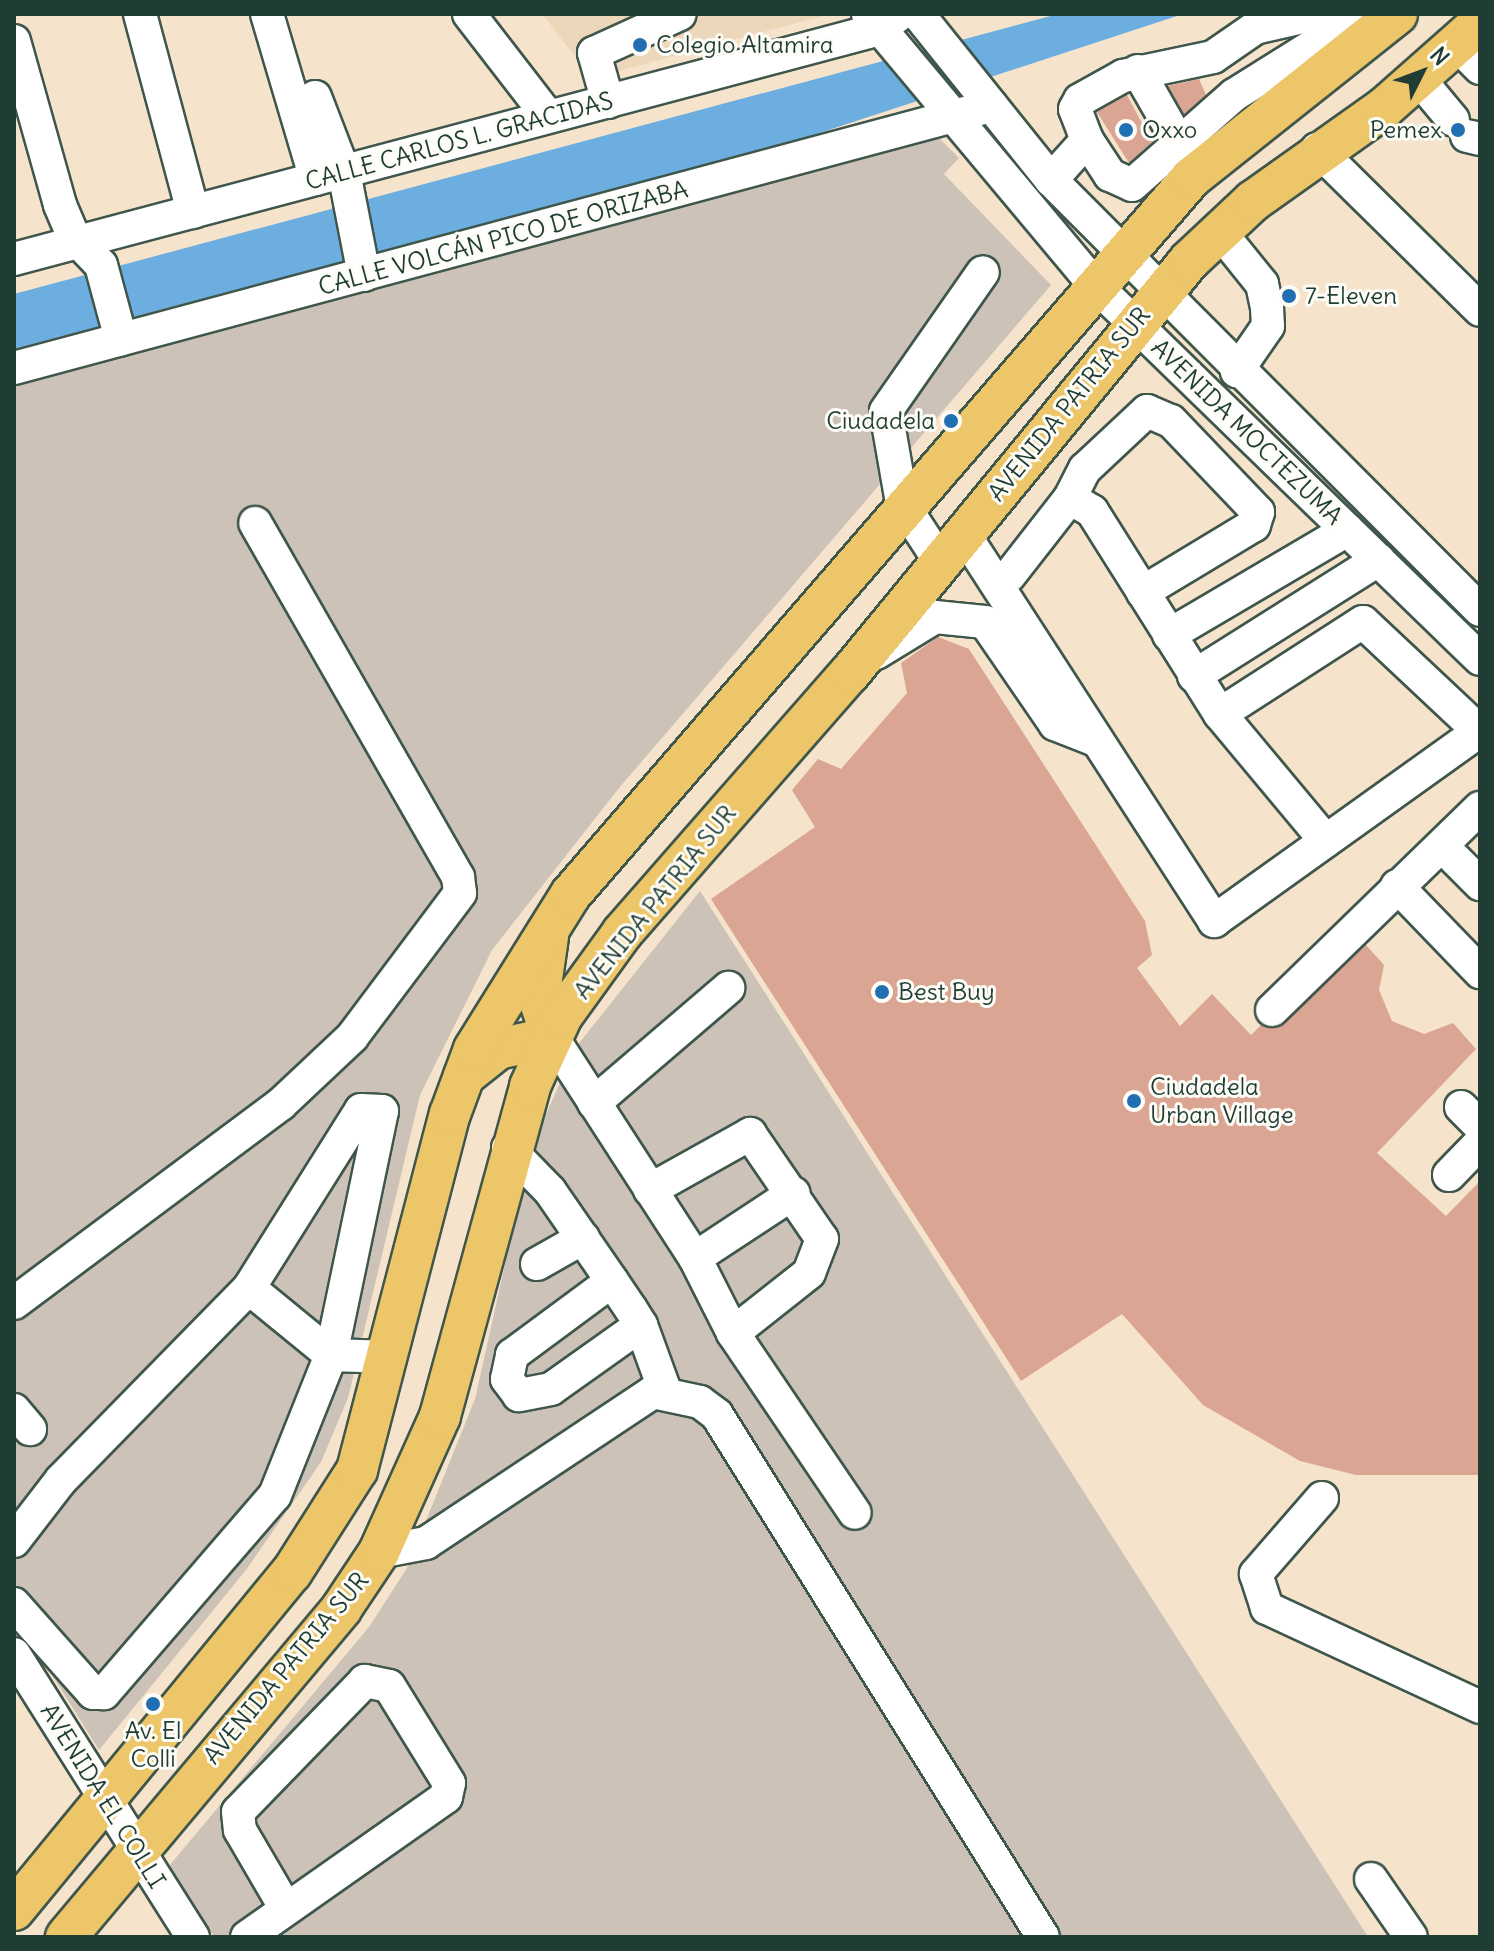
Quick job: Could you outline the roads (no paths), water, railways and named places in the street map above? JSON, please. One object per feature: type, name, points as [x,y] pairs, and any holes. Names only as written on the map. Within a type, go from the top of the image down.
[{"type":"main road","points":[[14,1910],[328,1520],[357,1470],[464,1076],[550,925],[902,503],[1122,250],[1144,200],[1187,158],[1275,87],[1370,19]]},
{"type":"main road","name":"AVENIDA PATRIA SUR","points":[[66,1937],[135,1848],[341,1609],[379,1552],[440,1416],[508,1148],[552,1037],[622,933],[850,673],[1163,290],[1220,232],[1317,149],[1473,46]]},
{"type":"main road","points":[[464,1076],[498,1049],[552,1037],[539,1000],[550,925]]},
{"type":"street","points":[[140,14],[193,212]]},
{"type":"street","points":[[267,14],[336,181]]},
{"type":"street","points":[[469,14],[547,115]]},
{"type":"street","points":[[608,102],[594,53],[680,14]]},
{"type":"street","points":[[1144,200],[1110,175],[1087,140],[1075,109],[1080,100],[1138,71],[1213,57],[1255,28],[1303,16],[1309,48]]},
{"type":"street","points":[[1138,71],[1187,158],[1234,95],[1275,87],[1309,48],[1370,19]]},
{"type":"street","name":"AVENIDA MOCTEZUMA","points":[[925,23],[1051,180],[1163,290],[1237,371],[1480,610]]},
{"type":"street","name":"CALLE CARLOS L. GRACIDAS","points":[[14,259],[90,254],[193,212],[336,181],[547,115],[608,102],[886,26]]},
{"type":"street","name":"AVENIDA MOCTEZUMA","points":[[886,26],[944,110],[1094,284],[1480,659]]},
{"type":"street","points":[[14,41],[60,205],[90,254],[120,332]]},
{"type":"street","points":[[1213,57],[1234,95]]},
{"type":"street","points":[[1419,79],[1467,132]]},
{"type":"street","points":[[315,97],[336,181],[363,268]]},
{"type":"street","name":"CALLE VOLCÁN PICO DE ORIZABA","points":[[14,368],[120,332],[987,101]]},
{"type":"street","points":[[1051,180],[1087,140]]},
{"type":"street","points":[[1317,149],[1480,310]]},
{"type":"street","points":[[1220,232],[1262,284],[1267,308],[1268,326],[1237,371]]},
{"type":"street","points":[[983,272],[886,411],[902,503],[952,549],[1093,739],[1214,921],[1479,732],[1363,622],[1220,714]]},
{"type":"street","points":[[1009,576],[1070,498],[1085,469],[1147,411],[1171,421],[1258,512],[1254,525],[1143,592]]},
{"type":"street","points":[[1070,498],[1092,511],[1220,714],[1326,841]]},
{"type":"street","points":[[14,1303],[281,1104],[352,1037],[460,893],[458,877],[255,523]]},
{"type":"street","points":[[1169,635],[1347,530]]},
{"type":"street","points":[[1194,676],[1378,560]]},
{"type":"street","points":[[850,673],[935,617],[967,615],[1000,636],[1055,724],[1093,739]]},
{"type":"street","points":[[1272,1010],[1480,808]]},
{"type":"street","points":[[1442,846],[1480,884]]},
{"type":"street","points":[[1397,886],[1480,972]]},
{"type":"street","points":[[594,1103],[728,988]]},
{"type":"street","points":[[552,1037],[695,1258],[733,1333],[855,1513]]},
{"type":"street","points":[[14,1541],[61,1480],[249,1288],[361,1110],[382,1111],[331,1355],[275,1495],[108,1691],[93,1693],[14,1604]]},
{"type":"street","points":[[650,1190],[750,1134],[794,1193],[822,1239],[809,1273],[733,1333]]},
{"type":"street","points":[[1449,1175],[1480,1143]]},
{"type":"street","points":[[508,1148],[583,1238],[641,1325],[665,1391]]},
{"type":"street","points":[[695,1258],[794,1193]]},
{"type":"street","points":[[537,1264],[583,1238]]},
{"type":"street","points":[[612,1281],[520,1347],[507,1379],[519,1395],[543,1393],[641,1325]]},
{"type":"street","points":[[249,1288],[331,1355],[390,1357]]},
{"type":"street","points":[[379,1552],[426,1543],[653,1392],[665,1391],[717,1415],[1043,1937]]},
{"type":"street","points":[[1322,1498],[1256,1574],[1267,1608],[1480,1707]]},
{"type":"street","name":"AVENIDA EL COLLI","points":[[14,1654],[193,1937]]},
{"type":"street","points":[[247,1937],[276,1920],[446,1797],[449,1783],[389,1686],[365,1681],[238,1812],[240,1830],[276,1920]]},
{"type":"street","points":[[1371,1879],[1411,1937]]},
{"type":"water","points":[[1058,14],[1183,14],[792,142],[14,349],[14,294]]},
{"type":"place","name":"Colegio Altamira","points":[[640,45]]},
{"type":"place","name":"Oxxo","points":[[1126,130]]},
{"type":"place","name":"Pemex","points":[[1458,130]]},
{"type":"place","name":"7-Eleven","points":[[1289,296]]},
{"type":"place","name":"Ciudadela","points":[[951,421]]},
{"type":"place","name":"Best Buy","points":[[882,992]]},
{"type":"place","name":"Ciudadela Urban Village","points":[[1134,1101]]},
{"type":"place","name":"Av. El Colli","points":[[153,1704]]}]
